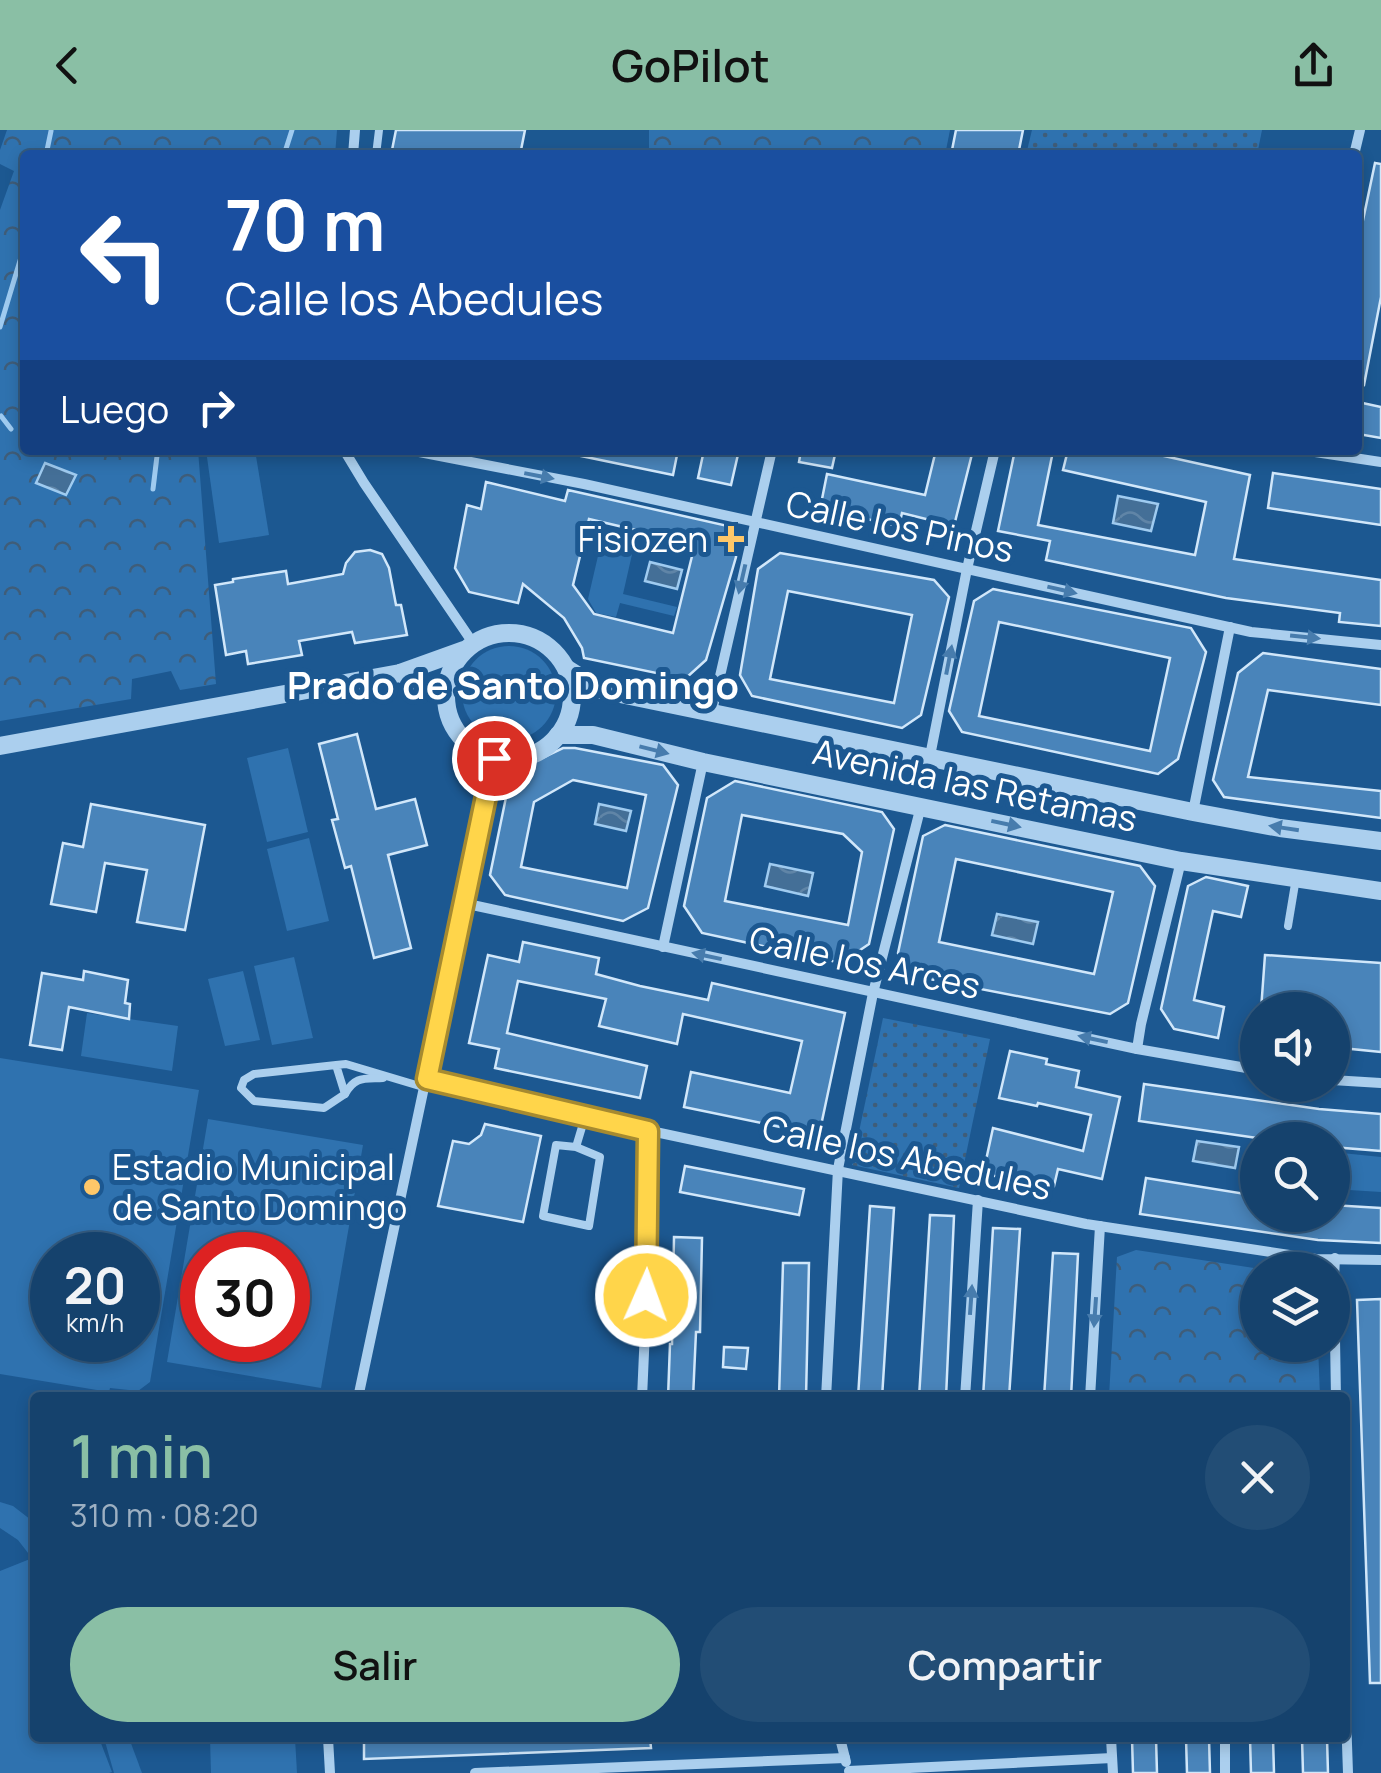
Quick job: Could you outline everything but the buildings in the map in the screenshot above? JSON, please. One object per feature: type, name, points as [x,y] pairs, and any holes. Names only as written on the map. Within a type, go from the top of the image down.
[{"type":"street","points":[[347,455],[469,646]]},
{"type":"street","name":"Calle los Pinos","points":[[435,455],[584,484],[1251,632],[1381,645]]},
{"type":"street","points":[[712,711],[771,455]]},
{"type":"street","points":[[930,756],[994,455]]},
{"type":"street","points":[[1335,455],[1381,462]]},
{"type":"street","points":[[1193,812],[1230,627]]},
{"type":"street","points":[[0,746],[400,673],[490,635],[509,632],[528,635],[547,645],[566,668],[572,685],[568,720],[545,748],[529,756],[494,758],[474,749],[458,735],[448,716],[447,678],[469,646]]},
{"type":"street","name":"Avenida las Retamas","points":[[566,668],[602,690],[1193,812],[1381,842]]},
{"type":"street","points":[[400,673],[445,695]]},
{"type":"street","name":"Avenida las Retamas","points":[[558,735],[593,734],[703,762],[1180,862],[1381,891]]},
{"type":"street","points":[[359,1392],[494,758]]},
{"type":"street","points":[[663,947],[703,762]]},
{"type":"street","points":[[826,1392],[838,1170],[873,993],[921,806]]},
{"type":"street","points":[[1137,1049],[1180,862]]},
{"type":"street","name":"Calle los Arces","points":[[462,903],[1137,1049],[1240,1067]]},
{"type":"street","points":[[1350,1081],[1381,1083]]},
{"type":"street","name":"Calle los Abedules","points":[[425,1083],[1100,1226],[1270,1252]]},
{"type":"street","points":[[642,1392],[648,1131]]},
{"type":"street","points":[[965,1392],[978,1200]]},
{"type":"street","points":[[1090,1392],[1100,1226]]},
{"type":"street","name":"Calle los Abedules","points":[[1350,1259],[1381,1260]]},
{"type":"street","points":[[1335,1362],[1336,1392]]},
{"type":"street","points":[[328,1742],[330,1773]]},
{"type":"street","points":[[841,1742],[849,1772],[1112,1758]]},
{"type":"street","points":[[1111,1742],[1113,1773]]},
{"type":"street","points":[[1225,1742],[1225,1773]]},
{"type":"street","points":[[1347,1742],[1348,1773]]},
{"type":"street","points":[[475,1773],[845,1758]]},
{"type":"lane","points":[[1288,926],[1296,878]]},
{"type":"lane","points":[[393,1078],[351,1083],[344,1094],[324,1108],[254,1101],[242,1088],[244,1080],[254,1074],[346,1064],[425,1083]]},
{"type":"lane","points":[[336,1065],[344,1094]]},
{"type":"lane","points":[[576,1147],[585,1117]]},
{"type":"lane","points":[[556,1145],[576,1147],[600,1158],[589,1226],[543,1216],[556,1145]]},
{"type":"green space","points":[[7,130],[337,130],[335,150],[20,150],[20,455],[198,455],[216,684],[180,690],[171,671],[132,679],[131,699],[0,721],[0,210],[14,171],[0,164]]},
{"type":"green space","points":[[649,130],[950,130],[946,150],[649,150]]},
{"type":"green space","points":[[1032,130],[1262,130],[1258,150],[1027,150]]},
{"type":"green space","points":[[207,455],[256,455],[269,535],[219,543]]},
{"type":"green space","points":[[601,543],[633,550],[623,594],[677,607],[674,616],[620,603],[616,617],[596,613],[588,599]]},
{"type":"green space","points":[[509,646],[527,650],[542,660],[552,675],[556,693],[552,711],[542,726],[527,736],[509,740],[491,736],[476,726],[466,711],[462,693],[466,675],[476,660],[491,650]]},
{"type":"green space","points":[[288,748],[308,832],[267,842],[247,758]]},
{"type":"green space","points":[[309,838],[329,921],[287,931],[267,849]]},
{"type":"green space","points":[[294,957],[313,1038],[272,1045],[254,966]]},
{"type":"green space","points":[[243,971],[260,1040],[225,1046],[208,979]]},
{"type":"green space","points":[[87,1013],[178,1026],[172,1071],[81,1056]]},
{"type":"green space","points":[[883,1018],[990,1039],[959,1188],[852,1165]]},
{"type":"green space","name":"Estadio Municipal de Santo Domingo","points":[[0,1058],[199,1090],[160,1322],[160,1232],[30,1232],[30,1362],[153,1362],[150,1382],[138,1391],[110,1388],[109,1392],[0,1374]]},
{"type":"green space","points":[[208,1119],[363,1145],[321,1388],[167,1362],[180,1285],[180,1362],[310,1362],[310,1232],[189,1232]]},
{"type":"green space","points":[[1350,1154],[1381,1157],[1381,1192],[1350,1190]]},
{"type":"green space","points":[[1136,1250],[1240,1266],[1240,1362],[1319,1362],[1320,1392],[1109,1392],[1117,1257]]},
{"type":"green space","points":[[0,1502],[30,1519],[30,1556],[18,1540],[0,1528]]},
{"type":"green space","points":[[30,1559],[30,1742],[101,1742],[112,1772],[0,1773],[0,1571]]},
{"type":"green space","points":[[105,1742],[130,1742],[142,1773],[114,1773]]},
{"type":"green space","points":[[210,1742],[295,1742],[297,1773],[211,1773]]},
{"type":"water","points":[[45,463],[76,475],[66,495],[36,483]]},
{"type":"water","points":[[1118,496],[1158,504],[1151,531],[1113,523]]},
{"type":"water","points":[[650,562],[682,570],[677,589],[645,581]]},
{"type":"water","points":[[599,804],[631,811],[626,831],[595,824]]},
{"type":"water","points":[[770,864],[813,873],[808,896],[765,886]]},
{"type":"water","points":[[997,914],[1038,922],[1033,944],[992,935]]},
{"type":"water","points":[[1197,1141],[1239,1147],[1235,1168],[1193,1161]]},
{"type":"waterway","points":[[286,150],[292,130]]},
{"type":"waterway","points":[[47,150],[51,131]]},
{"type":"waterway","points":[[0,327],[20,261]]},
{"type":"waterway","points":[[1,416],[11,429]]},
{"type":"waterway","points":[[153,489],[157,456]]},
{"type":"place","name":"Fisiozen","points":[[731,539]]},
{"type":"place","name":"Estadio Municipal de Santo Domingo","points":[[92,1187]]},
{"type":"district","name":"Prado de Santo Domingo","points":[[513,684]]},
{"type":"route","points":[[494,758],[427,1079],[648,1131],[646,1296]]}]
